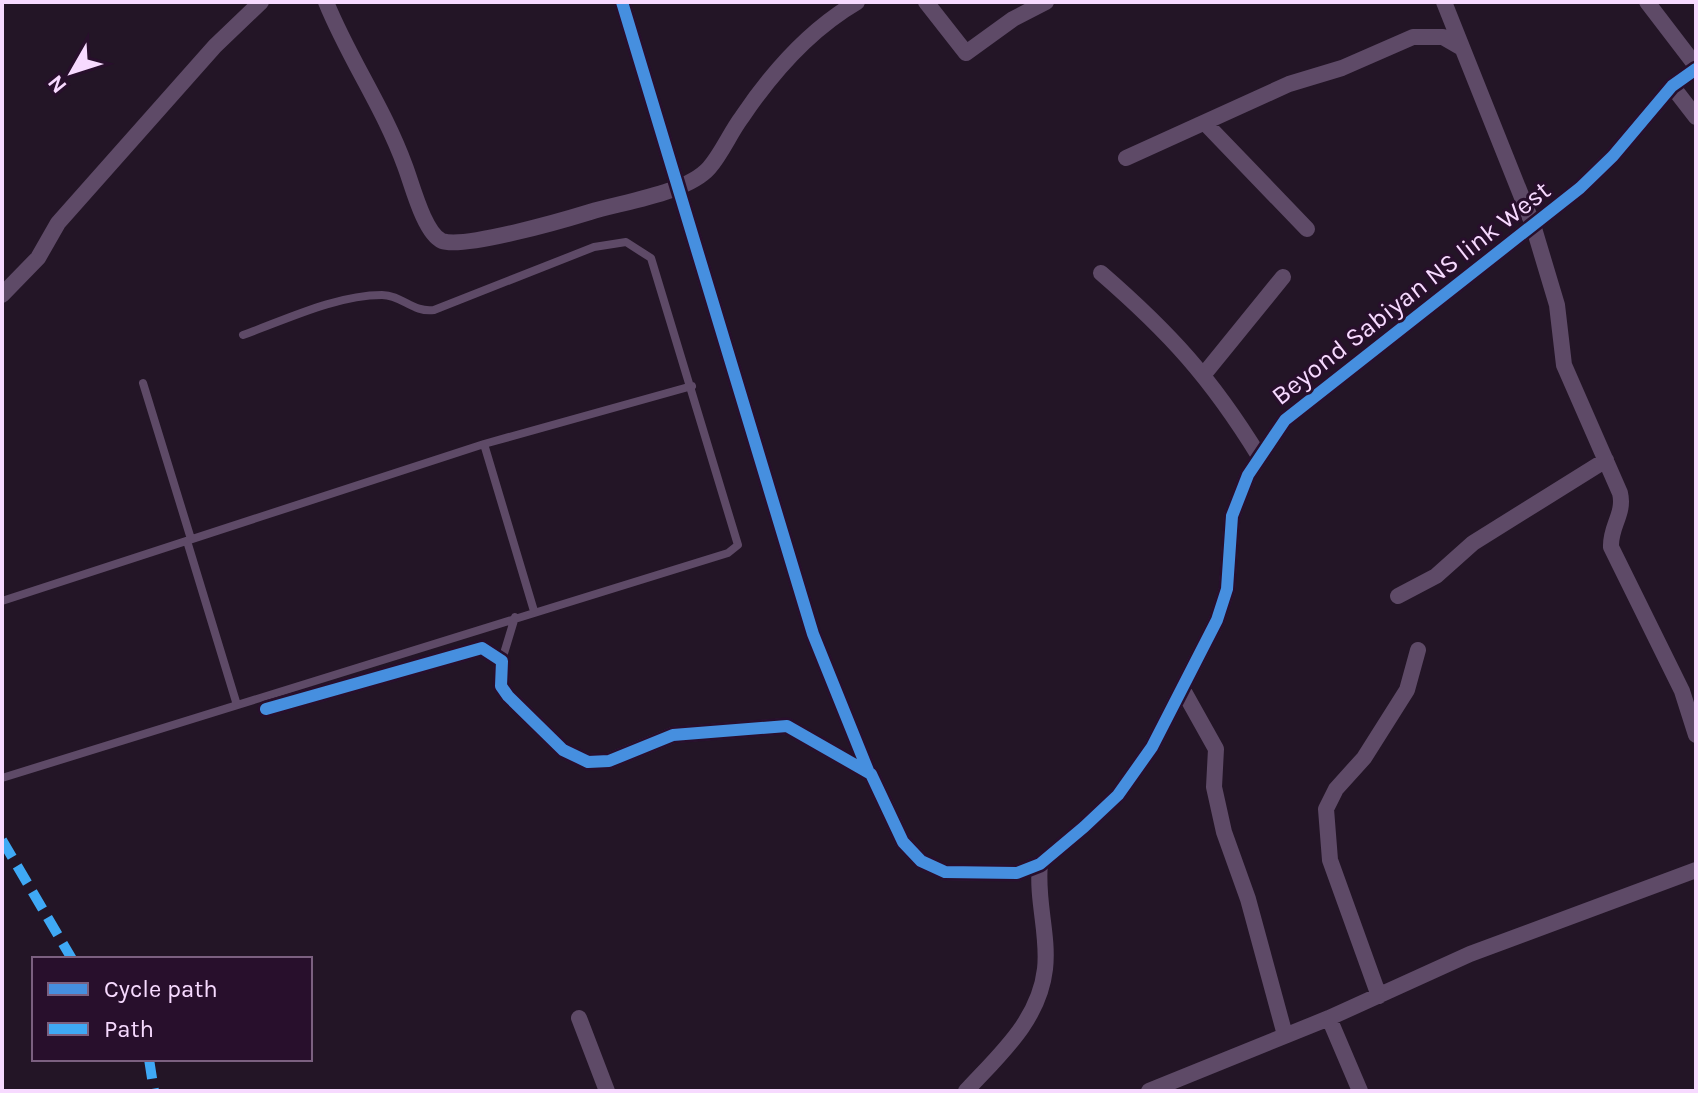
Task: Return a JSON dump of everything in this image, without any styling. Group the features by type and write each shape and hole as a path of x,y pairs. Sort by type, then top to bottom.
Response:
{"street":[{"path":"2,295 38,258 58,223 215,46 261,2"},
{"path":"326,2 388,120 422,213 438,239 446,242 483,239 678,187 708,169 756,95 792,52 857,2"},
{"path":"622,2 813,634 869,773 903,842 921,861 945,872 976,875 1017,873 1040,864 1039,900 1046,968 1035,1009 1021,1031 966,1091"},
{"path":"926,2 966,53 1013,19 1046,2"},
{"path":"1444,2 1533,225 1557,305 1564,365 1623,505 1611,537 1611,547 1682,691 1696,735"},
{"path":"1647,2 1696,68"},
{"path":"1126,158 1289,84 1342,68 1413,37 1443,37 1462,48"},
{"name":"Beyond Sabiyan NS link West","path":"1040,864 1118,795 1152,747 1217,620 1227,589 1232,516 1259,456 1285,420 1533,225 1613,156 1672,86 1696,68"},
{"path":"1672,86 1696,117"},
{"path":"1205,123 1307,229"},
{"path":"1101,273 1141,307 1205,373 1259,456"},
{"path":"1205,373 1283,277"},
{"path":"1398,596 1436,576 1473,543 1606,460"},
{"path":"266,709 482,648 502,661 501,686 508,696 563,750 578,760 609,761 673,735 716,735 777,725 797,732 819,748 869,773"},
{"path":"1379,996 1330,860 1326,809 1336,789 1364,758 1407,690 1418,650"},
{"path":"1183,690 1216,749 1214,787 1217,802 1285,1035"},
{"path":"1149,1091 1329,1018 1470,954 1696,870"},
{"path":"579,1018 607,1091"},
{"path":"1329,1018 1360,1091"}],"lane":[{"path":"2,778 737,547 738,541 692,386 651,258 626,242 594,247 434,310 415,309 383,295 359,298 243,335"},
{"path":"143,383 237,705"},
{"path":"2,601 484,444 692,386"},
{"path":"484,444 534,611"},
{"path":"502,661 515,617"}],"marked path":[{"path":"2,840 71,957"},
{"path":"149,1061 154,1091"}],"cycle path":[{"path":"622,2 813,634 869,773"},
{"path":"266,709 482,648 502,661 501,686 508,696 563,750 588,762 609,761 673,735 787,726 871,774 903,842 921,861 945,872 1017,873 1040,864 1118,795 1152,747 1217,620 1227,589 1232,516 1248,475 1285,420 1580,188 1613,156 1672,86 1696,69"}]}
